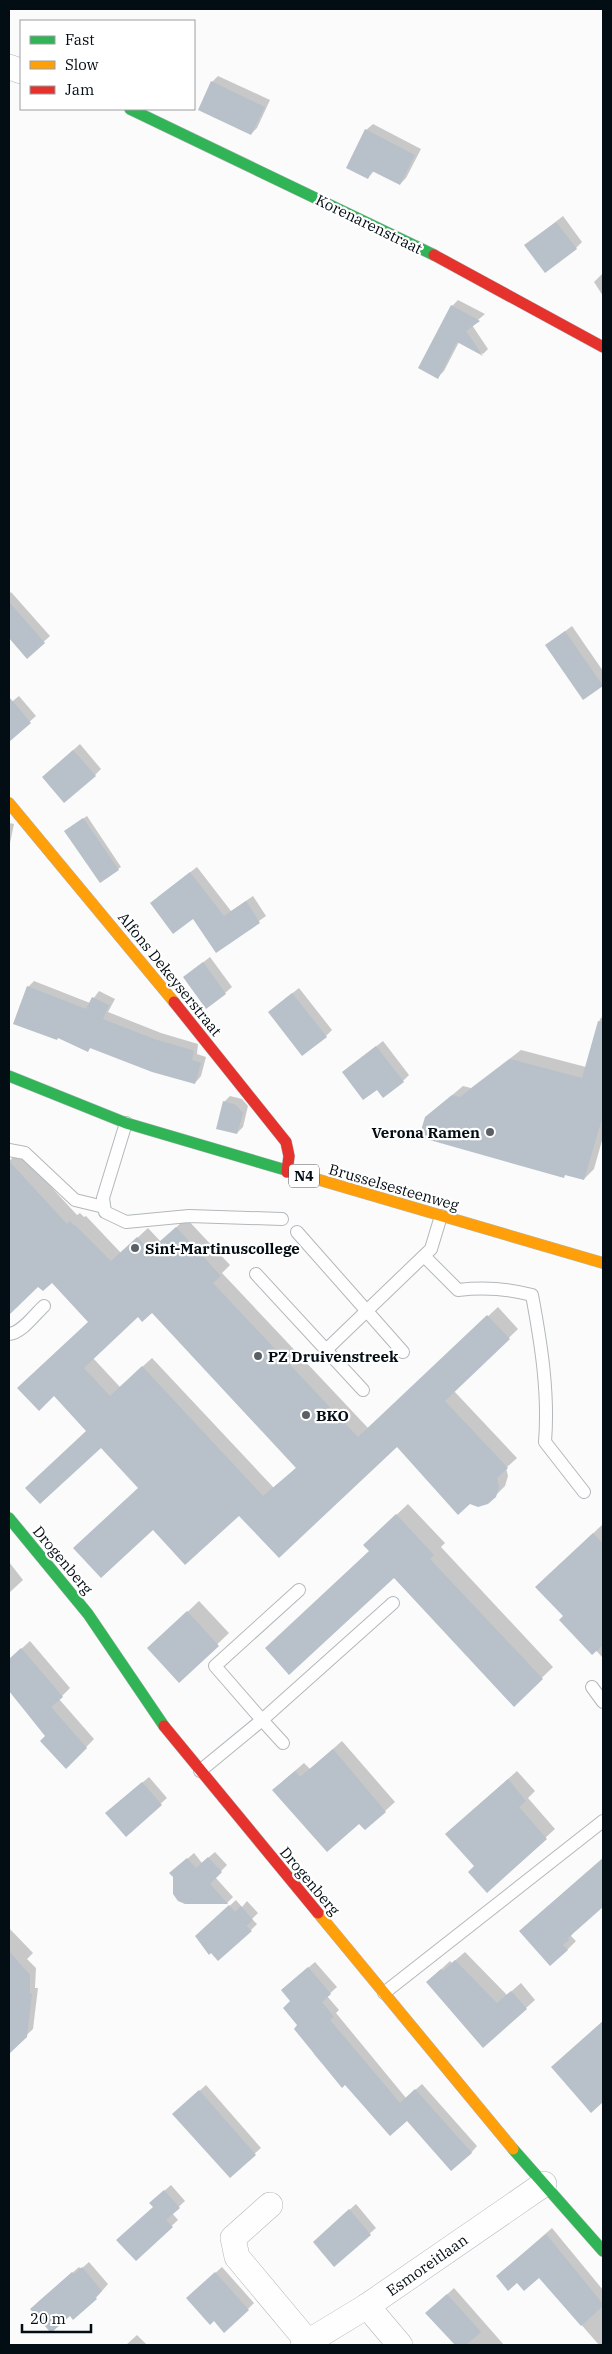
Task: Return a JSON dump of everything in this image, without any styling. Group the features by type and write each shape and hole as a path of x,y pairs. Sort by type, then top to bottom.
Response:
{"street":[{"name":"Korenarenstraat","path":"132,110 426,251 603,347"},
{"name":"Alfons Dekeyserstraat","path":"9,803 119,934 286,1142 289,1156 287,1172"},
{"name":"Brusselsesteenweg","path":"9,1076 37,1089 126,1123 287,1172 603,1263"},
{"name":"Drogenberg","path":"9,1518 88,1614 172,1738 384,1994 603,2251"},
{"name":"Esmoreitlaan","path":"270,2205 233,2238 237,2257 306,2344 367,2306 544,2184"},
{"path":"367,2306 400,2345"}],"lane":[{"path":"126,1123 103,1198 105,1212 126,1222 189,1216 282,1219"},
{"path":"9,1150 25,1153 75,1200 104,1207"},
{"path":"326,1350 431,1249 440,1216"},
{"path":"297,1232 403,1352"},
{"path":"424,1256 458,1290 480,1287 508,1289 532,1295 540,1343 547,1419 545,1442 584,1492"},
{"path":"256,1274 363,1390"},
{"path":"9,1334 13,1334 44,1306"},
{"path":"283,1743 215,1666 298,1590"},
{"path":"200,1771 262,1720 393,1603"},
{"path":"592,1687 603,1702"},
{"path":"384,1994 603,1821"}],"building":[{"path":"211,81 265,107 251,135 198,110"},
{"path":"365,129 415,155 400,185 372,171 368,179 346,168"},
{"path":"556,222 577,249 545,273 524,245"},
{"path":"451,305 480,321 466,331 483,356 457,342 438,379 418,368"},
{"path":"9,602 45,643 27,659 9,638"},
{"path":"565,631 603,686 583,700 545,645"},
{"path":"9,697 31,723 9,742"},
{"path":"73,750 96,776 64,803 42,777"},
{"path":"83,818 119,870 100,883 64,831"},
{"path":"190,872 224,916 246,901 260,923 216,953 193,919 173,934 150,903"},
{"path":"203,962 226,994 206,1009 183,977"},
{"path":"27,986 86,1009 92,997 109,1005 103,1019 154,1039 192,1050 194,1052 192,1060 201,1063 195,1084 152,1072 90,1048 88,1052 58,1038 57,1040 13,1024"},
{"path":"292,993 327,1037 302,1056 268,1012"},
{"path":"598,1021 603,1022 603,1115 584,1180 565,1175 564,1178 419,1137 425,1117 452,1095 460,1097 510,1059 582,1078"},
{"path":"376,1046 404,1082 383,1098 377,1090 363,1100 342,1072"},
{"path":"223,1101 236,1105 243,1113 237,1134 216,1129"},
{"path":"9,1161 67,1224 70,1221 75,1225 111,1261 137,1237 150,1250 176,1227 221,1276 213,1283 358,1437 487,1315 510,1339 445,1401 508,1468 497,1478 499,1487 496,1497 488,1504 478,1507 470,1504 458,1515 397,1447 279,1558 239,1516 185,1565 153,1530 101,1578 73,1548 138,1488 101,1448 40,1504 25,1488 86,1431 54,1396 39,1411 17,1388 88,1322 52,1283 43,1291 38,1287 9,1315","holes":["152,1313 296,1468 263,1496 142,1366 110,1396 84,1368 138,1317 142,1322"]},
{"path":"396,1514 434,1555 430,1559 543,1679 514,1707 394,1578 289,1675 265,1648 369,1551 363,1545"},
{"path":"593,1533 603,1544 603,1645 592,1655 559,1620 563,1616 535,1587"},
{"path":"187,1611 219,1646 179,1683 147,1648"},
{"path":"21,1648 63,1697 51,1707 87,1748 66,1769 40,1741 45,1736 9,1691 9,1659"},
{"path":"333,1749 386,1812 365,1830 359,1824 327,1852 272,1790 295,1771 300,1777"},
{"path":"508,1779 526,1801 519,1807 547,1839 487,1893 468,1872 474,1866 445,1834"},
{"path":"142,1782 162,1805 126,1837 105,1813"},
{"path":"208,1857 222,1872 210,1884 228,1904 185,1904 178,1901 173,1894 173,1877 169,1873 187,1858 196,1868"},
{"path":"603,1858 603,1907 568,1938 569,1940 563,1945 568,1950 550,1966 519,1931"},
{"path":"229,1905 235,1912 241,1906 253,1920 246,1926 252,1931 218,1961 211,1953 209,1955 195,1936"},
{"path":"9,1951 30,1975 30,1994 32,1993 27,2037 9,2054"},
{"path":"455,1960 497,2003 511,1991 527,2009 483,2048 426,1982 441,1969 443,1971"},
{"path":"308,1967 331,1994 322,2002 334,2017 330,2020 400,2103 415,2089 472,2153 451,2171 407,2121 390,2136 345,2085 342,2088 294,2029 297,2025 283,2008 290,2001 281,1990"},
{"path":"603,2021 603,2102 591,2113 551,2067"},
{"path":"199,2090 256,2155 230,2178 172,2114"},
{"path":"164,2190 180,2208 166,2220 173,2227 136,2261 116,2240 153,2207 149,2203"},
{"path":"349,2209 371,2235 334,2267 313,2242"},
{"path":"546,2234 603,2304 581,2326 539,2278 524,2291 517,2283 508,2291 496,2276"},
{"path":"82,2267 102,2291 95,2297 97,2299 73,2320 70,2316 51,2333 30,2309 72,2272 74,2274"},
{"path":"215,2272 249,2310 224,2333 214,2321 210,2325 186,2298"},
{"path":"447,2294 481,2332 466,2345 455,2345 425,2313"}],"traffic: fast":[{"path":"132,110 434,255"},
{"path":"9,1076 126,1123 289,1171"},
{"path":"9,1518 88,1614 164,1726"},
{"path":"513,2149 603,2251"}],"traffic: slow":[{"path":"9,803 174,1002"},
{"path":"289,1171 603,1263"},
{"path":"318,1913 513,2149"}],"traffic: jam":[{"path":"434,255 603,347"},
{"path":"174,1002 286,1142 289,1156 287,1172"},
{"path":"164,1726 318,1913"}],"place":[{"name":"Verona Ramen","path":"490,1132"},
{"name":"Sint-Martinuscollege","path":"135,1248"},
{"name":"PZ Druivenstreek","path":"258,1356"},
{"name":"BKO","path":"306,1415"}]}
